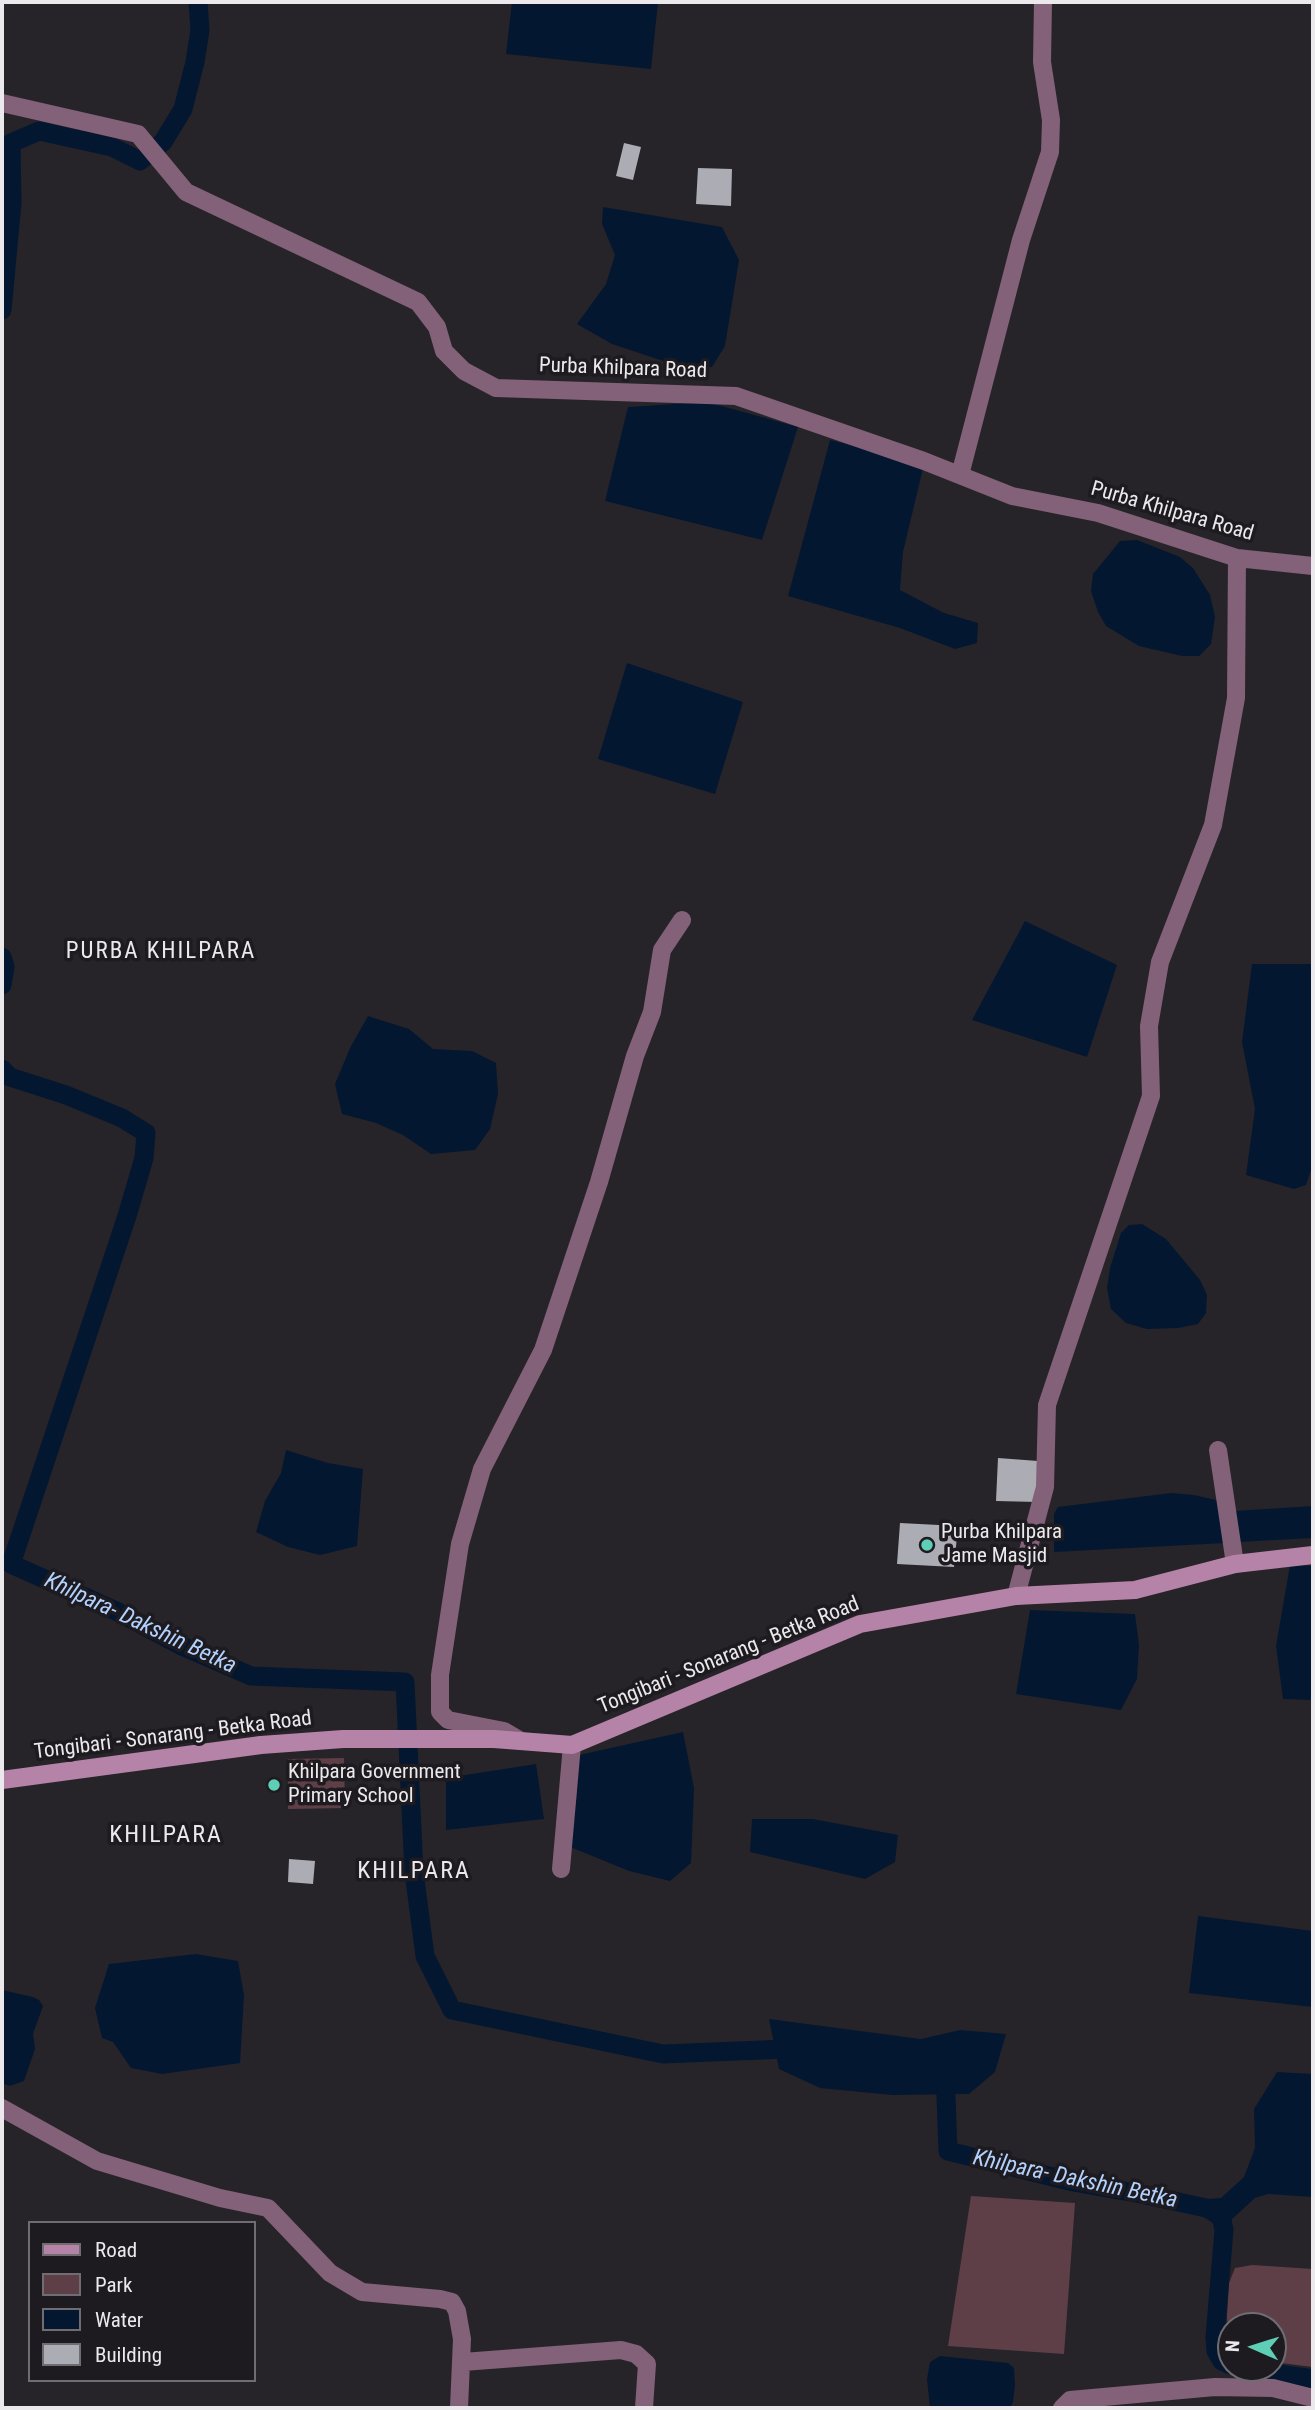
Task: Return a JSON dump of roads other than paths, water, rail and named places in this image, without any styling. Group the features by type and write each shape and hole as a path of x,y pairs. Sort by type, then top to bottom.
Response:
{"street":[{"path":"960,475 1021,240 1050,152 1051,120 1042,62 1043,2"},
{"name":"Purba Khilpara Road","path":"2,103 138,134 186,192 418,302 437,327 444,351 464,371 496,388 736,396 1012,496 1098,513 1237,558 1313,566"},
{"path":"1016,1596 1045,1487 1046,1405 1151,1096 1149,1026 1160,962 1213,825 1236,698 1237,558"},
{"path":"521,1741 504,1731 448,1720 440,1712 440,1675 460,1544 482,1469 543,1350 599,1182 635,1056 652,1012 662,950 682,920"},
{"path":"1218,1450 1235,1564"},
{"name":"Tongibari - Sonarang - Betka Road","path":"2,1780 261,1745 343,1739 494,1739 572,1745 860,1623 1016,1596 1135,1590 1235,1564 1313,1555"},
{"path":"561,1869 572,1745"},
{"path":"2,2108 97,2161 220,2198 268,2208 330,2273 362,2292 452,2302 457,2311 462,2339 459,2408"},
{"path":"463,2362 621,2350 636,2354 647,2364 645,2408"},
{"path":"1062,2408 1070,2400 1215,2387 1273,2388 1313,2398"}],"water":[{"path":"512,2 658,2 651,69 506,54"},
{"path":"603,207 722,227 739,260 725,346 712,367 675,365 612,344 577,324 606,284 615,255 602,224"},
{"path":"707,402 798,427 762,540 605,501 628,407"},
{"path":"830,440 924,464 903,552 900,590 944,613 978,623 977,643 955,649 900,628 788,596"},
{"path":"1137,540 1180,557 1193,568 1210,595 1215,617 1211,644 1199,656 1182,656 1139,646 1106,626 1098,612 1091,591 1093,574 1120,541"},
{"path":"627,663 743,702 715,794 598,759"},
{"path":"1025,921 1117,965 1087,1057 972,1020"},
{"path":"1252,964 1313,964 1313,1164 1306,1185 1294,1189 1246,1175 1255,1109 1242,1042"},
{"path":"368,1016 409,1029 433,1049 472,1051 496,1063 498,1094 490,1129 475,1150 431,1154 403,1135 376,1123 342,1114 335,1084 350,1048"},
{"path":"1142,1224 1166,1239 1200,1280 1207,1295 1206,1313 1198,1324 1147,1329 1126,1323 1111,1309 1107,1288 1121,1233 1129,1225"},
{"path":"286,1450 328,1463 363,1469 357,1546 320,1555 288,1547 256,1532 265,1501 281,1473"},
{"path":"1171,1493 1216,1500 1224,1509 1225,1543 1054,1552 1054,1514 1058,1507"},
{"path":"1313,1506 1313,1538 1238,1542 1234,1511"},
{"path":"1290,1565 1313,1566 1313,1700 1283,1699 1276,1646"},
{"path":"1030,1610 1135,1614 1139,1645 1137,1679 1121,1710 1016,1694"},
{"path":"683,1732 694,1788 691,1863 670,1881 629,1871 568,1846 576,1802 579,1755"},
{"path":"536,1764 544,1819 446,1830 446,1778"},
{"path":"752,1819 813,1819 898,1835 895,1862 865,1879 750,1852"},
{"path":"1198,1916 1313,1931 1313,2007 1189,1993"},
{"path":"196,1954 238,1961 244,1995 240,2063 162,2074 131,2068 113,2042 102,2038 95,2008 109,1964"},
{"path":"2,1990 33,1997 43,2006 33,2034 35,2049 24,2081 10,2086 2,2083"},
{"path":"769,2019 921,2039 960,2030 1006,2034 995,2072 969,2094 892,2095 820,2088 779,2069"},
{"path":"1277,2072 1313,2074 1313,2197 1268,2194 1255,2198 1231,2220 1229,2231 1221,2233 1214,2224 1191,2208 1195,2200 1221,2198 1244,2177 1255,2148 1254,2109"},
{"path":"940,2356 1008,2363 1014,2368 1015,2385 1010,2408 930,2408 927,2379 930,2362"}],"waterway":[{"name":"Khilpara- Dakshin Betka","path":"2,310 12,203 11,143 39,131 112,147 140,161 163,142 183,109 200,30 198,2"},
{"name":"Khilpara- Dakshin Betka","path":"2,957 5,967 2,985"},
{"name":"Khilpara- Dakshin Betka","path":"2,1069 10,1077 66,1095 122,1118 146,1133 144,1158 127,1216 11,1564 251,1676 405,1682 414,1872 425,1956 452,2010 663,2054 787,2049 800,2051"},
{"name":"Khilpara- Dakshin Betka","path":"945,2070 948,2151 1073,2182 1220,2211 1224,2230 1217,2312"},
{"name":"Khilpara- Dakshin Betka","path":"1217,2313 1217,2353"},
{"name":"Khilpara- Dakshin Betka","path":"1287,2375 1313,2379"}],"place":[{"name":"Purba Khilpara Jame Masjid","path":"927,1545"},
{"name":"Khilpara Government Primary School","path":"274,1785"}],"district":[{"name":"PURBA KHILPARA","path":"161,952"},
{"name":"KHILPARA","path":"166,1836"},
{"name":"KHILPARA","path":"414,1872"}]}
